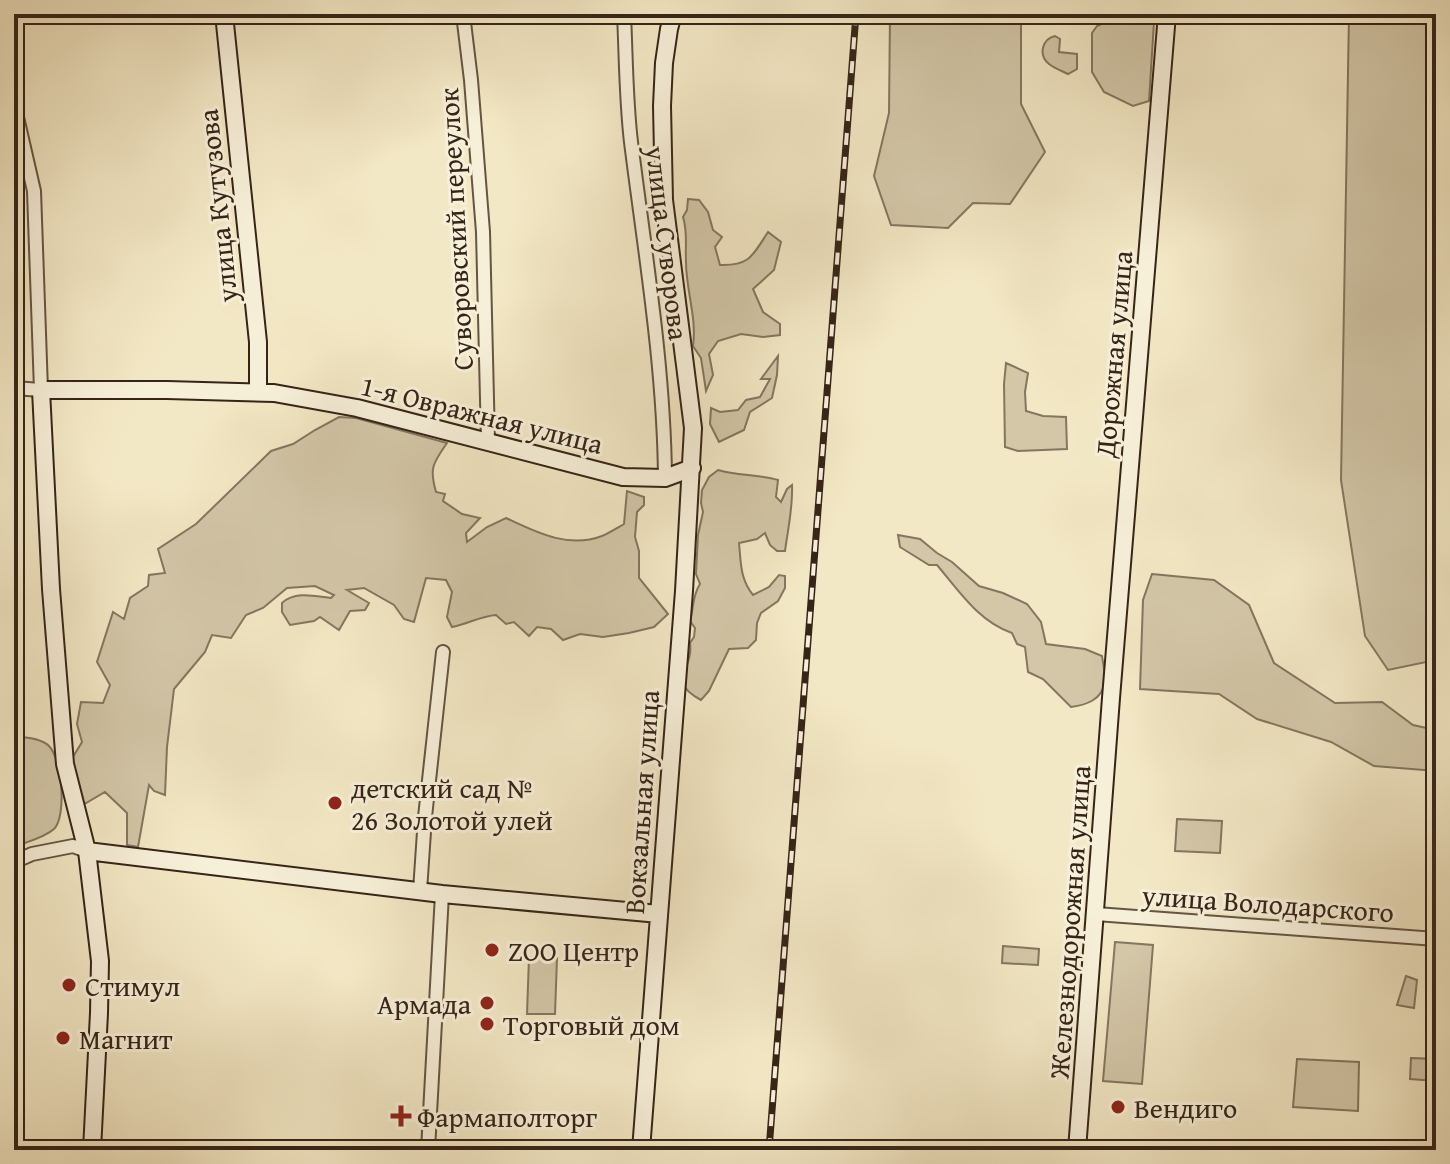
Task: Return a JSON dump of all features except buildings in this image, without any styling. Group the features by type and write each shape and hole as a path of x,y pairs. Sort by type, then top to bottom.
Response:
{"street":[{"name":"улица Кутузова","path":"224,14 258,342 258,392"},
{"name":"Суворовский переулок","path":"463,14 483,232 488,441"},
{"name":"улица Суворова","path":"624,14 631,138 665,425 665,478"},
{"name":"Вокзальная улица","path":"641,1150 684,591 693,428 664,200 664,63 673,14"},
{"name":"Дорожная улица","path":"1111,698 1167,14"},
{"path":"14,104 34,191 51,589 65,764 87,851 100,961 92,1150"},
{"path":"14,388 41,390"},
{"name":"1-я Овражная улица","path":"41,390 151,389 274,393 357,408 623,477 665,478 692,463"},
{"path":"420,891 443,652"},
{"name":"Железнодорожная улица","path":"1077,1150 1111,698"},
{"path":"14,862 32,854 73,846 87,851 442,894 659,914"},
{"path":"428,1150 442,894"},
{"name":"улица Володарского","path":"1096,914 1436,939"}],"shaded area":[{"path":"890,14 1021,14 1021,104 1045,152 1010,204 973,203 948,228 891,225 874,176 889,113"},
{"path":"1125,14 1146,14 1154,22 1149,101 1133,106 1104,92 1092,72 1092,33 1097,26"},
{"path":"1349,14 1436,14 1436,660 1388,670 1365,636 1341,480"},
{"path":"1055,36 1060,39 1059,52 1077,54 1077,69 1068,74 1051,65 1043,56 1044,44"},
{"path":"688,199 699,200 708,212 713,230 722,237 715,247 720,265 738,264 750,258 768,232 781,242 774,270 753,289 763,312 780,324 780,335 763,337 741,334 718,341 709,354 713,375 706,391 701,358 693,346 694,325 686,272 683,217"},
{"path":"778,356 772,398 750,412 744,430 719,442 710,424 711,408 720,412 738,410 746,400 760,397 770,379 761,379"},
{"path":"1006,363 1028,373 1026,411 1043,416 1066,417 1067,449 1018,451 1005,447"},
{"path":"339,417 356,418 447,443 434,466 434,484 436,492 445,494 443,501 462,514 480,518 466,533 467,542 506,518 552,537 589,540 624,524 627,491 644,497 644,505 637,512 635,537 639,551 639,578 668,614 654,627 603,637 580,634 563,640 551,629 537,627 529,636 514,622 506,624 496,615 452,627 447,617 452,592 446,580 426,578 414,622 404,619 394,605 364,588 347,590 369,603 365,610 350,611 339,630 320,617 290,625 282,612 282,603 287,599 305,595 331,598 334,595 315,586 287,588 263,608 246,615 231,638 212,635 205,652 174,689 165,795 154,791 149,785 138,847 127,845 127,813 105,792 81,806 68,765 82,742 77,724 81,702 103,703 110,685 97,662 113,612 124,619 130,598 148,586 149,575 165,573 158,549 196,524 271,451 293,444"},
{"path":"718,470 778,480 776,497 781,502 792,485 792,502 785,551 777,551 770,545 765,533 757,539 739,543 743,577 753,595 769,587 779,575 785,576 785,588 778,601 761,613 756,640 748,648 729,649 709,691 701,700 690,693 683,681 690,643 694,637 695,628 690,621 694,598 700,584 696,574 703,512 702,490 709,477"},
{"path":"898,535 920,539 979,586 1027,604 1041,622 1046,644 1085,649 1102,656 1105,679 1101,693 1088,703 1071,707 1043,679 1028,672 1025,647 1017,644 1012,633 980,614 937,565 929,565 900,547"},
{"path":"1152,574 1214,580 1249,605 1274,663 1335,703 1382,702 1413,725 1436,730 1436,771 1374,766 1331,742 1257,719 1219,694 1140,689 1143,600"},
{"path":"14,737 38,740 49,746 60,775 62,800 54,829 14,847"},
{"path":"1177,819 1222,821 1220,853 1175,851"},
{"path":"1115,942 1153,945 1142,1084 1103,1081"},
{"path":"1003,946 1039,949 1038,965 1002,963"},
{"path":"529,957 557,958 555,1014 527,1014"},
{"path":"1406,976 1417,980 1414,1008 1397,1005"},
{"path":"1411,1058 1436,1059 1436,1081 1410,1079"},
{"path":"1297,1059 1359,1062 1358,1111 1293,1107"}],"railway":[{"path":"769,1150 856,14"}],"place":[{"name":"детский сад № 26 Золотой улей","path":"335,803"},
{"name":"ZOO Центр","path":"492,950"},
{"name":"Стимул","path":"69,985"},
{"name":"Армада","path":"487,1003"},
{"name":"Торговый дом","path":"487,1024"},
{"name":"Магнит","path":"63,1038"},
{"name":"Вендиго","path":"1118,1107"},
{"name":"Фармаполторг","path":"401,1116"}]}
